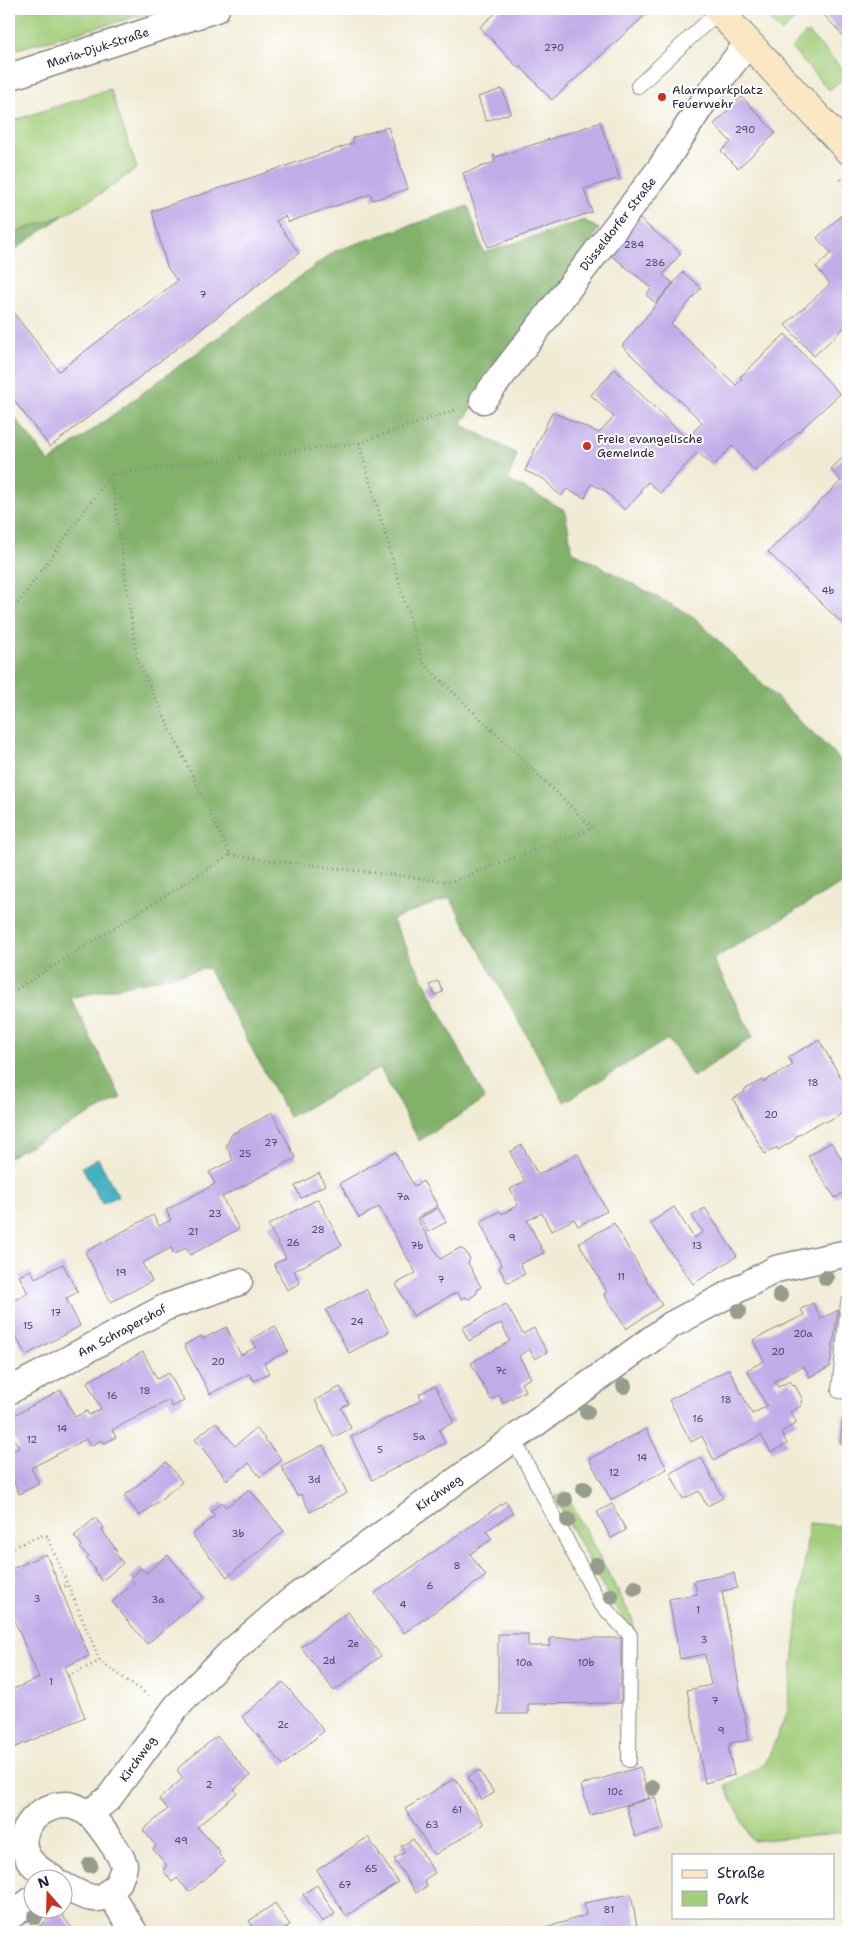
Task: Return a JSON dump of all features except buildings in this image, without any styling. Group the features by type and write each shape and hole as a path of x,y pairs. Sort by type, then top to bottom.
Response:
{"main road":[{"path":"718,10 848,150"}],"street":[{"name":"Maria-Djuk-Straße","path":"9,78 216,9"},
{"name":"Düsseldorfer Straße","path":"482,400 660,169 706,98 748,42"},
{"name":"Kirchweg","path":"89,1814 109,1798 172,1712 231,1652 293,1599 671,1326 776,1269 848,1253"},
{"name":"Am Schrapershof","path":"9,1391 166,1307 239,1282"},
{"path":"38,1868 27,1856 24,1839 17,1827 55,1806 67,1805 78,1807 89,1814 122,1858 124,1864 120,1877 110,1892 99,1898 91,1899 72,1890"},
{"path":"110,1892 134,1932"},
{"path":"9,1917 22,1907"}],"lane":[{"path":"638,86 718,10"},
{"path":"848,1303 839,1391 848,1392"},
{"path":"514,1440 599,1602 630,1636 629,1760"}],"path":[{"path":"9,616 111,474 358,443 482,400"},
{"path":"9,994 230,855 450,882 593,828 422,662 358,443"},
{"path":"111,474 137,659 230,855"},
{"path":"9,1550 43,1535 47,1536 100,1661 172,1712"},
{"path":"60,1588 68,1585"},
{"path":"68,1676 100,1661"}],"green space":[{"path":"9,9 165,9 9,51"},
{"path":"759,9 786,9 796,19 781,32"},
{"path":"805,34 810,34 848,75 829,90 791,48"},
{"path":"110,89 137,168 103,192 64,215 14,233 9,233 9,122"},
{"path":"468,206 484,253 584,220 599,229 461,424 517,454 508,480 565,510 572,551 694,617 848,767 848,880 713,959 753,1037 693,1077 668,1039 564,1102 450,898 392,919 485,1099 419,1141 380,1068 289,1117 208,968 71,998 121,1098 9,1157 9,410 49,462 335,251"},
{"path":"64,215 9,254 9,233 14,233"},
{"path":"565,1492 632,1618 636,1635 611,1602 555,1497"},
{"path":"809,1523 848,1527 848,1832 752,1841 725,1786 765,1764 787,1714"}],"water":[{"path":"98,1158 118,1196 102,1204 82,1167"}],"place":[{"name":"Alarmparkplatz Feuerwehr","path":"662,97"},
{"name":"Freie evangelische Gemeinde","path":"587,446"}]}
